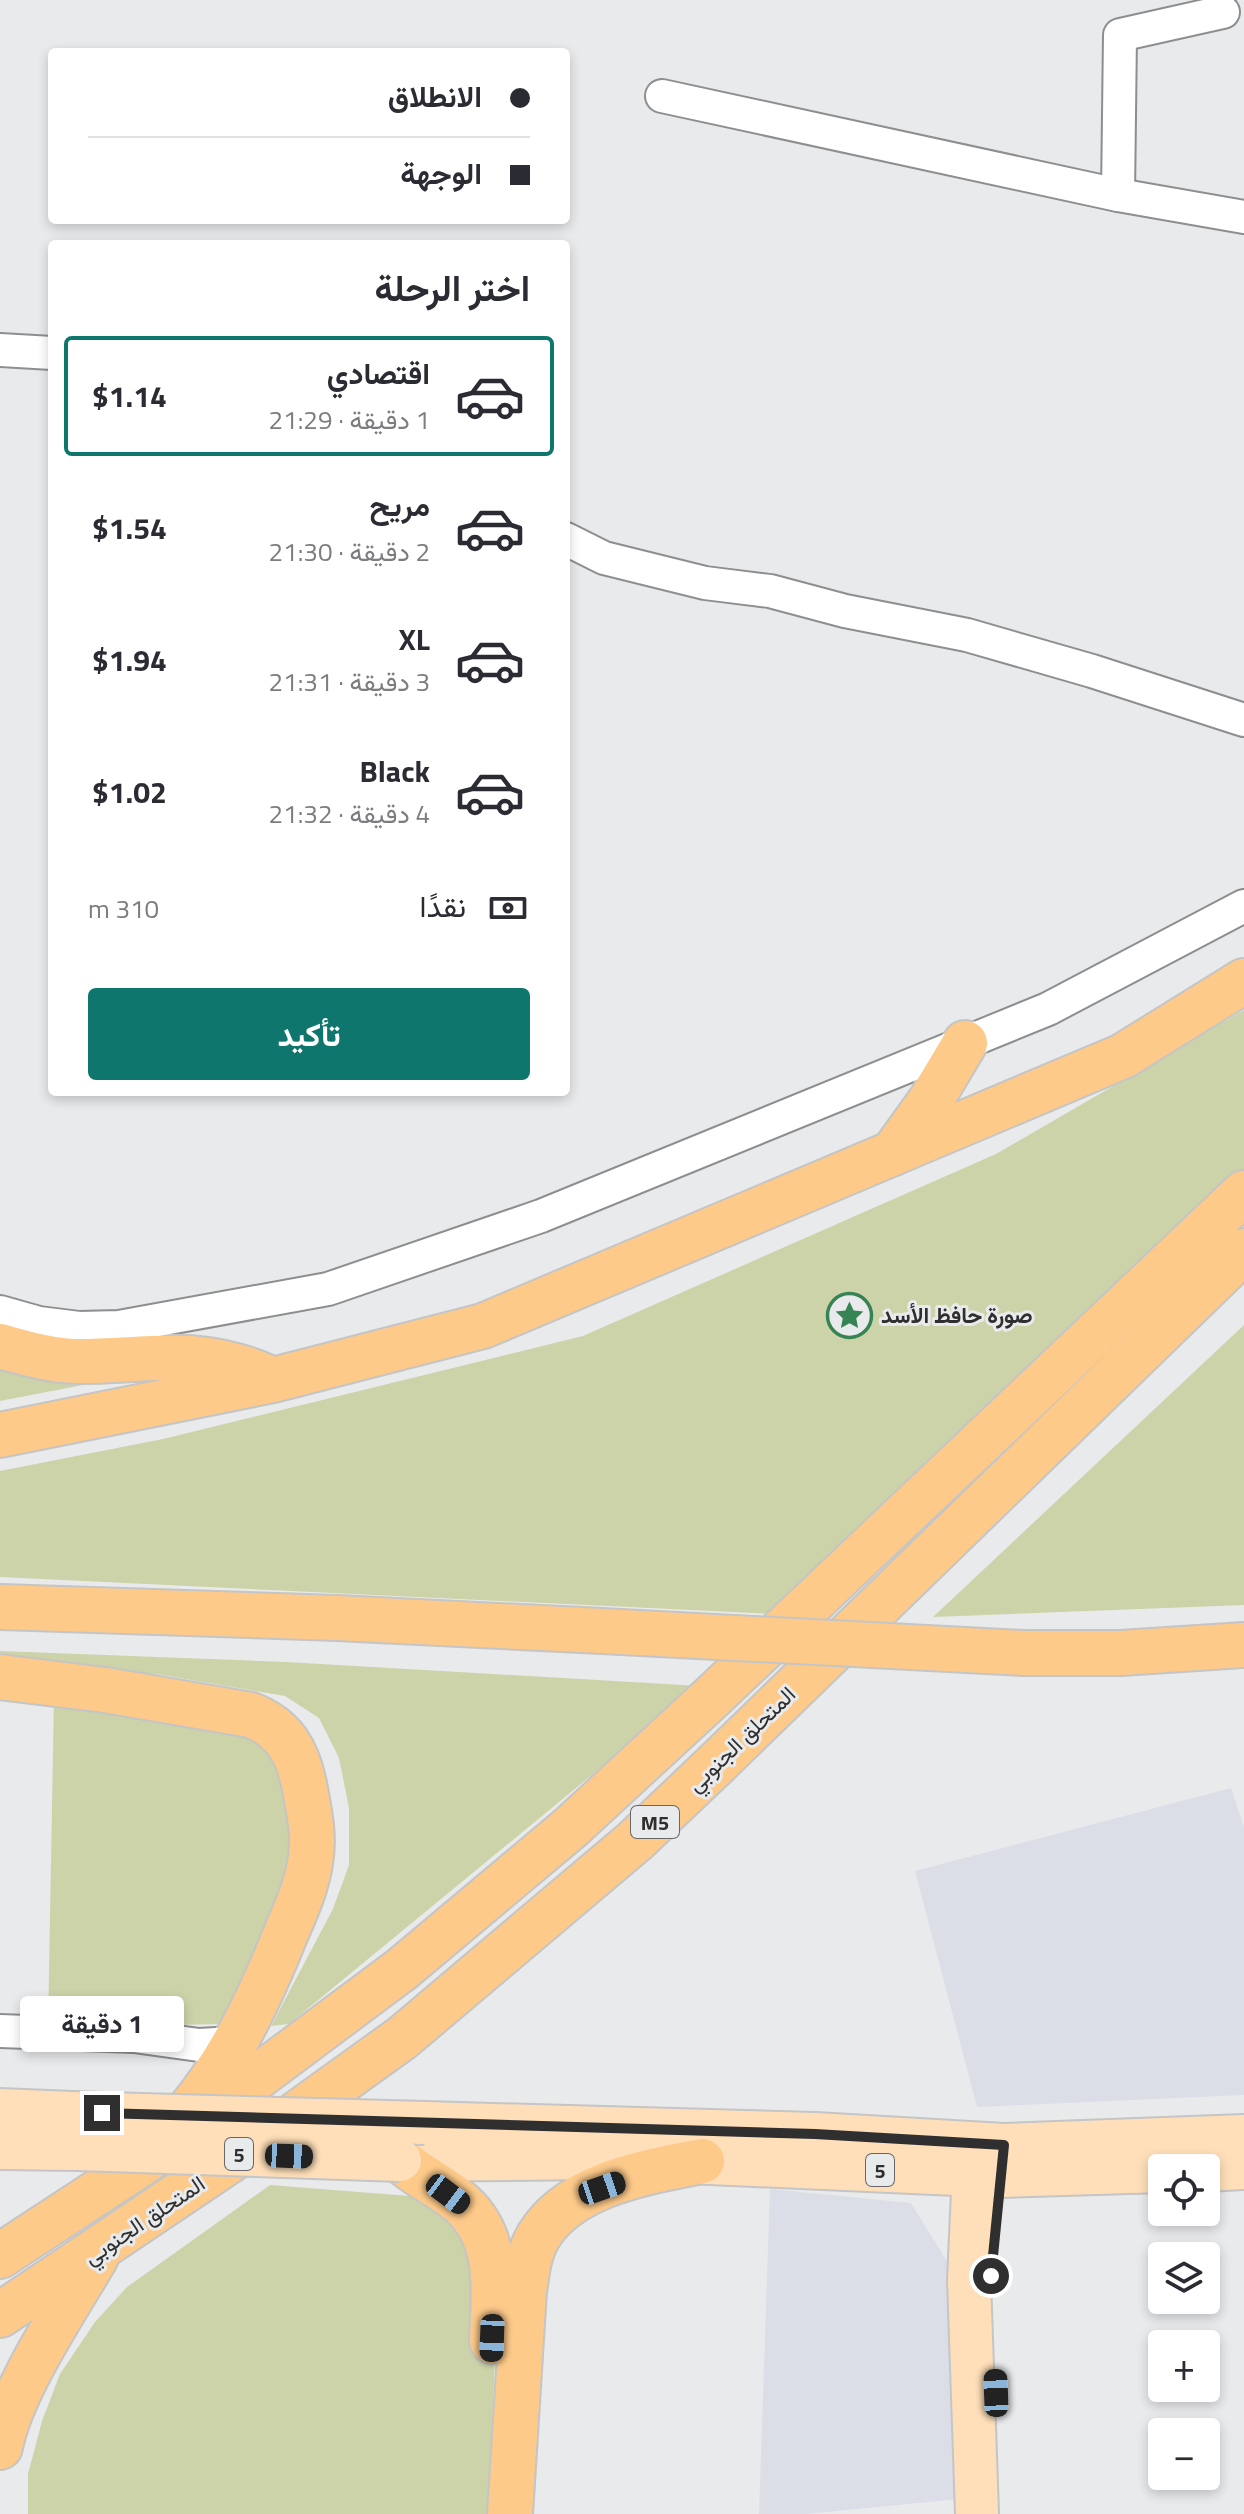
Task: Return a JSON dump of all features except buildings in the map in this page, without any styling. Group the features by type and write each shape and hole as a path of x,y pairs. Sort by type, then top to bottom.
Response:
{"highway":[{"path":"0,1435 273,1380 483,1326 1123,1056 1244,981"},
{"path":"893,1153 931,1100 965,1043"},
{"name":"M5","path":"0,2256 145,2161 402,1969 570,1828 1244,1193"},
{"name":"المتحلق الجنوبي","path":"0,2315 263,2138 402,2038 635,1841 1244,1251"},
{"path":"0,1346 75,1361 186,1356 208,1358 231,1363 273,1380"},
{"path":"0,1607 353,1619 1024,1653 1121,1653 1244,1645"},
{"path":"0,1677 145,1696 251,1715 274,1727 291,1746 301,1770 311,1820 311,1863 306,1883 273,1965 234,2043 207,2089 145,2161"},
{"path":"400,2160 464,2206 477,2222 492,2260 494,2281 484,2514"},
{"path":"510,2514 524,2291 536,2239 551,2219 570,2202 634,2177 702,2161"},
{"path":"0,2447 20,2391 100,2250"}],"main road":[{"name":"5","path":"0,2110 75,2131 400,2160 599,2143 815,2134 988,2160 1148,2170"},
{"name":"5","path":"0,2148 75,2131 425,2123 599,2143 702,2161 1148,2159"},
{"name":"5","path":"1210,2154 1244,2136"},
{"path":"977,2514 969,2280 988,2160"},
{"path":"988,2160 1001,2514"},
{"name":"5","path":"1220,2163 1244,2168"}],"street":[{"path":"1118,195 1120,35 1223,12"},
{"path":"662,96 1118,195 1244,217"},
{"path":"0,350 48,353"},
{"path":"570,541 604,558 705,583 770,591 845,611 967,635 1244,720"},
{"path":"0,1312 39,1323 79,1328 119,1327 328,1289 541,1216 1048,1009 1244,906"},
{"path":"0,2031 134,2036 199,2045 234,2043"}],"shaded area":[{"path":"1231,1788 1244,1827 1244,2095 977,2107 915,1871"},
{"path":"770,2189 911,2203 948,2263 959,2499 806,2514 759,2514"}],"green space":[{"path":"1244,1010 1244,1169 774,1614 0,1577 0,1471 163,1439 583,1336 996,1154"},
{"path":"1244,1325 1244,1605 933,1617"},
{"path":"0,1356 119,1378 0,1401"},
{"path":"0,1651 286,1662 700,1686 289,2024 271,2026 333,1909 349,1865 349,1808 339,1758 319,1718 285,1696 156,1674 0,1662"},
{"path":"54,1698 262,1729 311,1822 227,2024 48,2027"},
{"path":"270,2185 447,2199 498,2293 488,2514 28,2514 28,2474 42,2421 60,2374 95,2322 127,2287"}],"place":[{"name":"صورة حافظ الأسد","path":"850,1315"}],"route":[{"path":"102,2113 815,2134 1004,2145 991,2276"}]}
